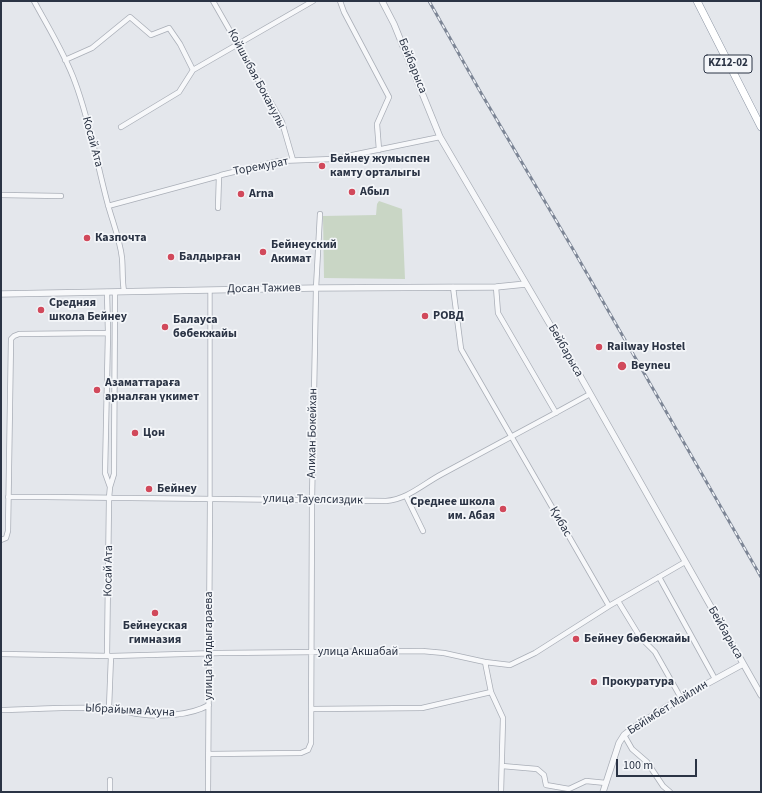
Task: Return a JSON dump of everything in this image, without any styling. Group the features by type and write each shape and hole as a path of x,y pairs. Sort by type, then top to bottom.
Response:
{"highway":[{"name":"KZ12-02","path":"697,1 761,127"}],"street":[{"name":"Косай Ата","path":"34,1 75,81 96,151 108,206 119,239 124,291"},
{"name":"Койшыбая Боканулы","path":"213,1 282,122 293,160"},
{"path":"121,127 179,92 192,70 313,1"},
{"path":"340,1 344,12 389,97 377,124 379,150"},
{"name":"Бейбарыса","path":"382,1 394,24 440,138 590,394 761,695"},
{"path":"65,60 92,48 130,17 151,35 169,28 180,44 192,70"},
{"name":"Торемурат","path":"108,206 221,175 279,161 333,159 440,138"},
{"path":"218,208 219,176"},
{"path":"1,195 61,196"},
{"name":"Алихан Бокейхан","path":"208,754 301,753 308,750 311,743 312,500 316,288 320,214"},
{"name":"Досан Тажиев","path":"1,294 316,288 496,287 526,284"},
{"name":"Қибас","path":"453,287 461,349 609,606"},
{"path":"496,287 498,314 556,413"},
{"path":"210,290 210,500"},
{"name":"Косай Ата","path":"107,292 108,333 104,473 110,487"},
{"name":"Косай Ата","path":"110,708 109,498 110,487 114,474 115,292"},
{"path":"1,540 6,538 8,531 11,339 19,334 108,333"},
{"name":"улица Тауелсиздик","path":"8,497 210,500 396,500 406,496 440,475 512,438 590,394"},
{"path":"106,410 114,410"},
{"path":"406,496 423,532"},
{"name":"улица Калдыгараева","path":"208,792 210,500"},
{"name":"улица Акшабай","path":"1,654 109,656 209,653 422,651 444,653 510,666 535,653 609,606 685,562"},
{"path":"659,577 715,679"},
{"path":"618,601 640,637 654,652 681,698"},
{"path":"485,662 491,692 503,718 501,792"},
{"name":"Бейімбет Майлин","path":"603,792 619,743 624,735 681,698 743,664"},
{"path":"312,709 422,708 491,692"},
{"name":"Ыбрайыма Ахуна","path":"1,710 110,708 138,714 168,715 190,713 209,704"},
{"path":"624,735 632,749 647,762 670,792"},
{"path":"502,766 537,769 544,775 546,785 569,789 586,781 606,783"},
{"path":"110,780 110,792"}],"green space":[{"path":"379,201 402,209 405,279 324,278 323,216 376,215 377,204"}],"railway":[{"path":"429,1 761,577"}],"place":[{"name":"Бейнеу жумыспен камту орталыгы","path":"322,166"},
{"name":"Абыл","path":"352,192"},
{"name":"Arna","path":"241,194"},
{"name":"Казпочта","path":"87,238"},
{"name":"Бейнеуский Акимат","path":"263,252"},
{"name":"Балдырған","path":"171,257"},
{"name":"Средняя школа Бейнеу","path":"41,310"},
{"name":"РОВД","path":"425,316"},
{"name":"Балауса бөбекжайы","path":"165,327"},
{"name":"Railway Hostel","path":"599,347"},
{"name":"Beyneu","path":"622,366"},
{"name":"Азаматтараға арналған үкимет","path":"97,390"},
{"name":"Цон","path":"135,433"},
{"name":"Бейнеу","path":"149,489"},
{"name":"Среднее школа им. Абая","path":"503,509"},
{"name":"Бейнеуская гимназия","path":"155,613"},
{"name":"Бейнеу бөбекжайы","path":"576,639"},
{"name":"Прокуратура","path":"594,682"}]}
